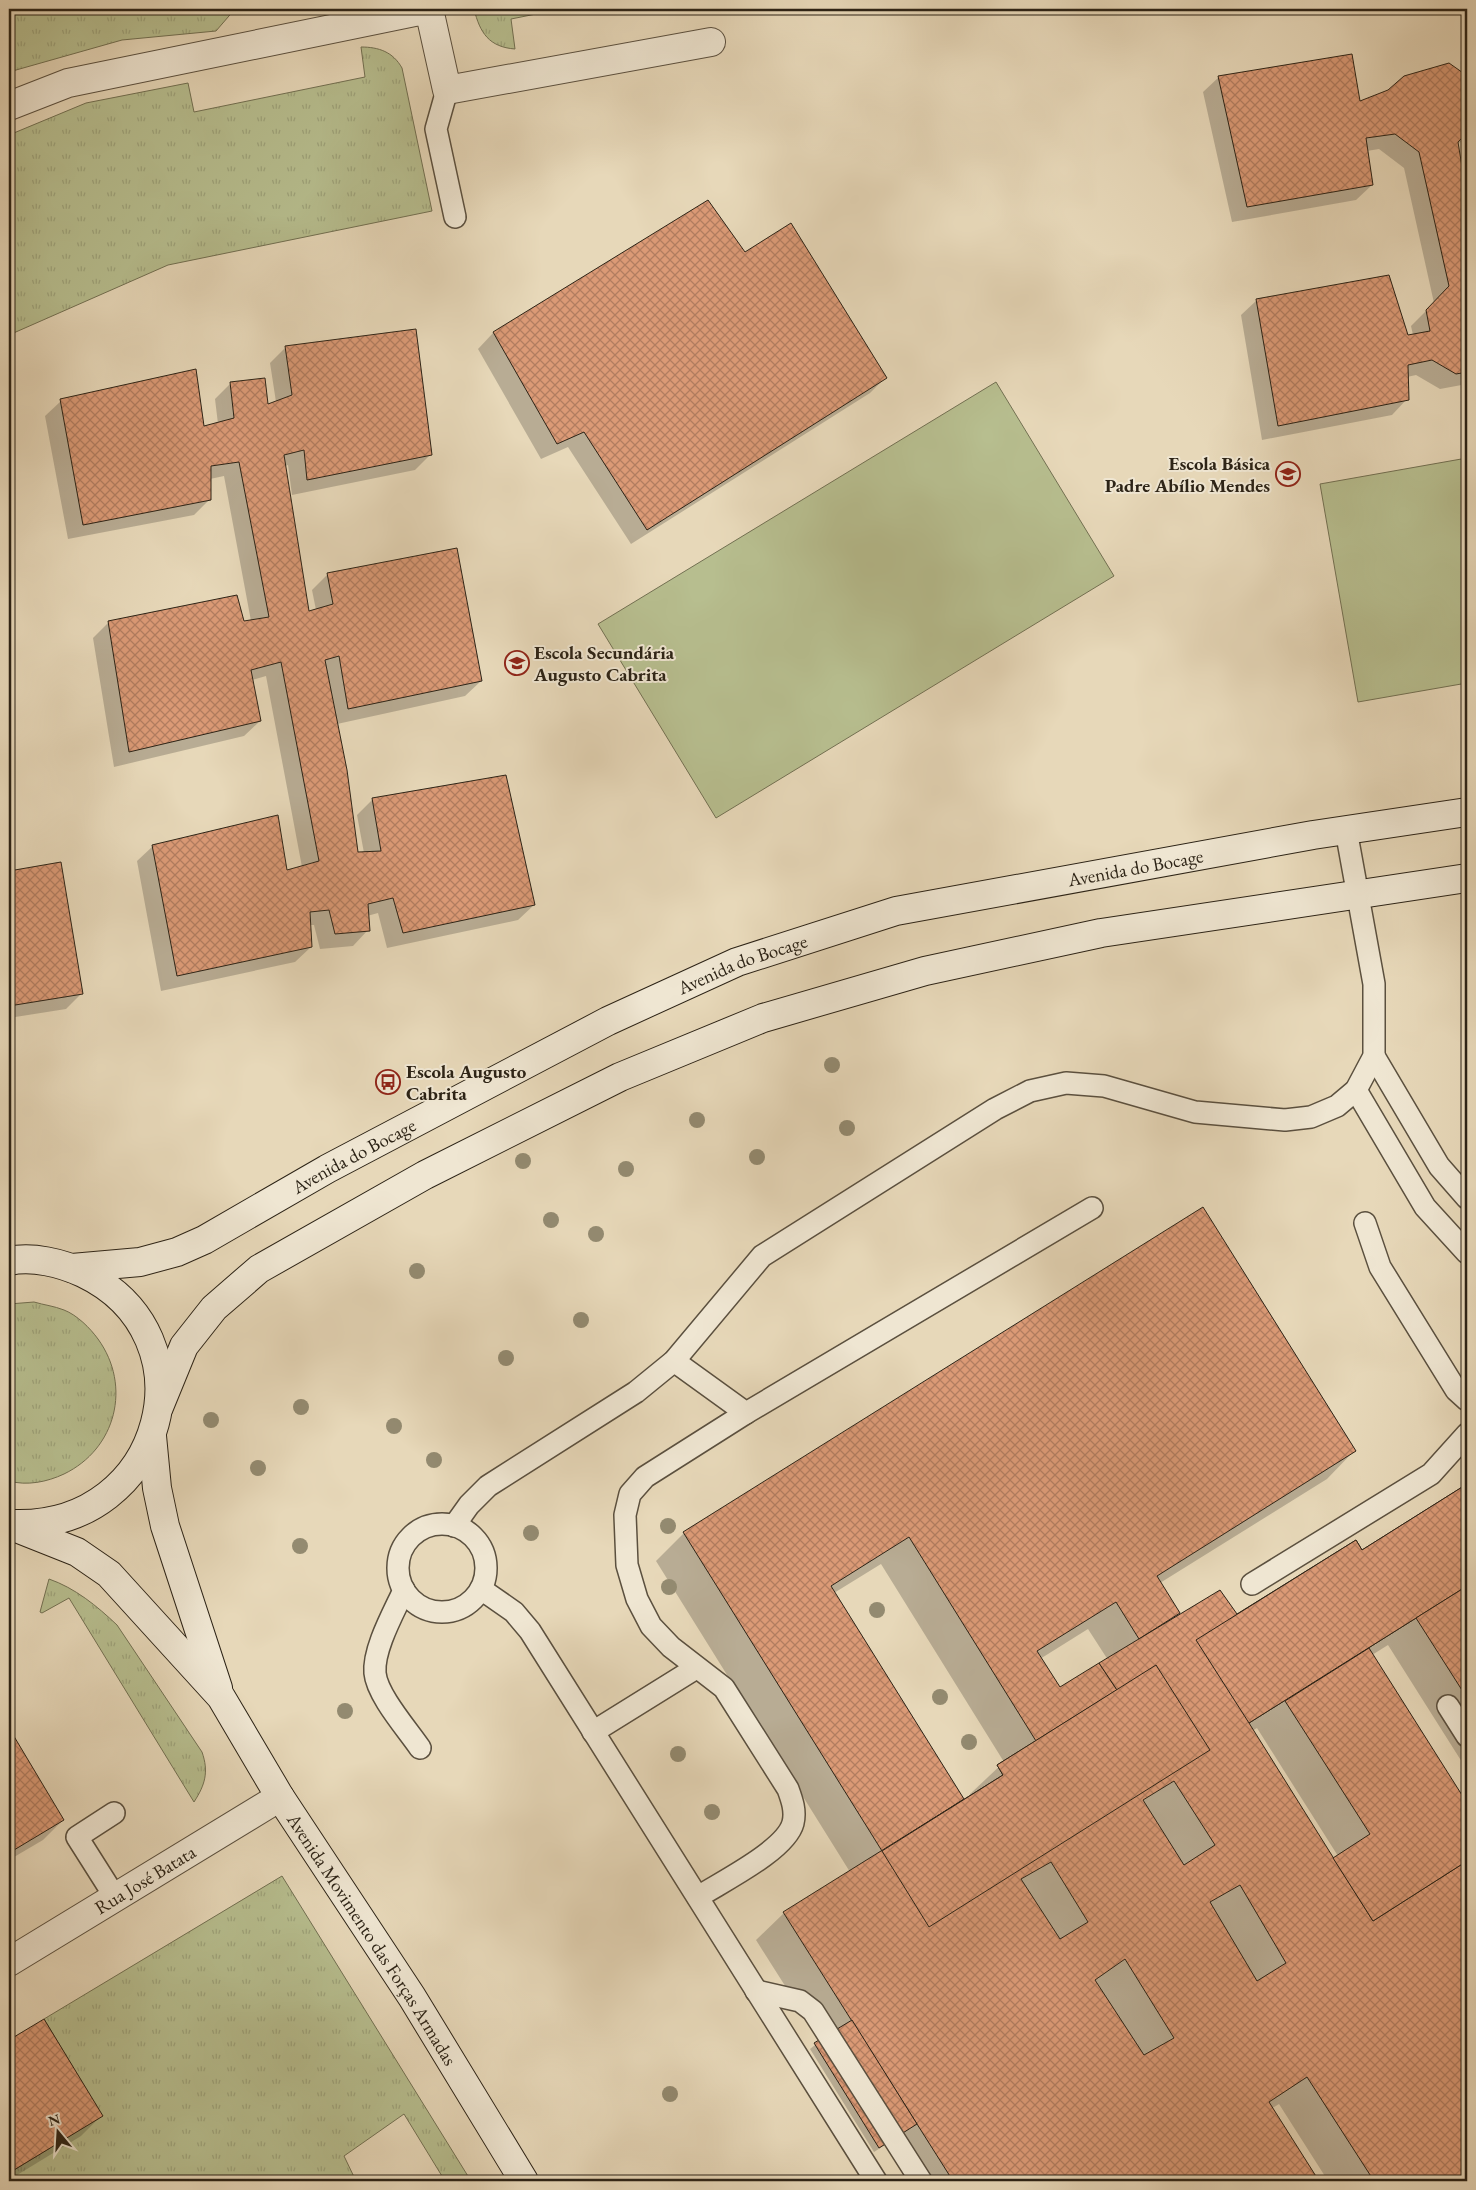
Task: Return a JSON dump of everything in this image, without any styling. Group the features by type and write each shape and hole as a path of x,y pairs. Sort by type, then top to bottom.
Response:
{"main road":[{"path":"9,106 78,81 429,9 447,90 711,42"},
{"name":"Avenida do Bocage","path":"72,1268 140,1262 177,1252 204,1240 327,1169 608,1022 737,962 896,911 1346,830 1467,812"},
{"path":"9,1524 38,1525 68,1518 96,1505 120,1487 139,1463 152,1436 159,1407 184,1346 214,1308 259,1269 425,1174 620,1077 763,1018 925,971 1102,933 1467,878"},
{"path":"9,1240 43,1260 72,1268 98,1280 120,1298 139,1321 154,1355 158,1377 159,1407"},
{"path":"9,1261 43,1260"},
{"name":"Avenida Movimento das Forças Armadas","path":"152,1436 157,1488 165,1526 221,1697"},
{"name":"Avenida Movimento das Forças Armadas","path":"9,1524 77,1552 109,1574 221,1697 280,1797 412,1997 524,2181"},
{"name":"Rua José Batata","path":"9,1962 280,1797"}],"lane":[{"path":"447,90 436,129 455,217"},
{"path":"454,1526 469,1505 488,1486 636,1392 674,1361 762,1256 995,1109 1030,1091 1066,1083 1104,1086 1195,1112 1285,1120 1311,1117 1337,1106 1356,1090 1374,1056 1374,984 1346,830"},
{"path":"1374,1056 1439,1166 1467,1198"},
{"path":"1356,1090 1425,1206 1467,1253"},
{"path":"698,1897 776,1848 788,1836 793,1822 794,1806 788,1789 724,1688 671,1647 651,1626 637,1599 628,1565 625,1515 630,1494 645,1477 746,1413 1092,1208"},
{"path":"1365,1222 1380,1267 1456,1390 1467,1400"},
{"path":"674,1361 746,1413"},
{"path":"1252,1584 1431,1474 1467,1434"},
{"path":"439,1524 454,1526 468,1532 479,1543 485,1558 486,1574 481,1589 471,1601 458,1609 442,1612 428,1610 414,1602 404,1590 398,1576 398,1560 404,1546 413,1535 425,1527 439,1524"},
{"path":"481,1589 514,1612 530,1631 876,2181"},
{"path":"404,1590 376,1657 375,1674 380,1688 420,1748"},
{"path":"593,1732 696,1668"},
{"path":"1448,1706 1467,1736"},
{"path":"114,1813 77,1837 115,1897"},
{"path":"756,1991 800,2001 813,2011 921,2181"}],"green space":[{"path":"9,9 235,9 216,31 122,40 9,72"},
{"path":"474,9 561,9 511,19 515,49 506,48 492,42 479,25"},
{"path":"361,47 380,49 390,54 402,68 432,211 168,265 9,335 9,135 86,103 188,83 194,112 365,77"},
{"path":"996,382 1114,576 716,818 598,624"},
{"path":"1467,458 1467,683 1358,702 1320,484"},
{"path":"34,1302 69,1312 78,1318 98,1339 108,1357 114,1376 116,1396 113,1415 107,1433 96,1449 82,1463 64,1474 51,1479 23,1483 9,1481 9,1304"},
{"path":"49,1579 68,1587 85,1598 117,1625 202,1752 205,1778 194,1802 69,1598 42,1613 40,1612"},
{"path":"282,1876 471,2181 445,2181 404,2114 344,2156 356,2181 9,2181 9,2173 102,2116 44,2019"}],"building":[{"path":"1352,54 1360,101 1388,90 1404,76 1449,63 1466,75 1467,133 1458,142 1467,198 1467,372 1456,374 1432,360 1408,365 1409,400 1278,426 1256,299 1389,275 1408,335 1430,331 1426,310 1449,286 1419,152 1395,134 1366,138 1373,185 1247,207 1218,76"},
{"path":"708,200 745,252 791,223 887,378 647,530 584,432 557,444 493,332"},
{"path":"416,329 432,455 307,480 304,450 284,455 309,611 333,604 327,573 457,548 482,681 348,709 339,656 325,660 347,770 358,852 381,851 372,798 506,775 535,905 403,933 393,898 368,904 370,931 335,934 329,910 310,912 312,947 177,976 152,845 278,815 287,870 319,861 281,662 251,670 261,721 129,752 108,621 237,595 244,621 269,617 239,462 211,466 211,500 83,525 60,399 196,369 204,426 234,418 230,382 265,378 268,404 292,395 285,346"},
{"path":"61,862 83,994 9,1006 9,871"},
{"path":"1203,1207 1356,1451 1157,1576 1180,1613 1139,1639 1116,1602 1037,1651 1060,1687 1099,1663 1117,1690 1036,1741 909,1537 831,1586 964,1799 882,1851 683,1532"},
{"path":"1467,1484 1467,1586 1249,1723 1373,1921 1467,1861 1467,2181 1374,2181 1307,2077 1269,2102 1319,2181 953,2181 783,1912 1003,1775 997,1765 1117,1690 1099,1663 1220,1590 1237,1614 1356,1540 1362,1550","holes":["1174,1781 1215,1845 1184,1865 1143,1800","1051,1862 1088,1922 1060,1939 1021,1879","1240,1885 1286,1963 1257,1981 1210,1902","1125,1959 1174,2038 1144,2055 1095,1980"]},
{"path":"1467,1484 1467,1586 1249,1723 1196,1640 1356,1540 1362,1550"},
{"path":"1467,1586 1467,1698 1416,1618"},
{"path":"1369,1648 1467,1803 1467,1861 1373,1921 1333,1858 1370,1834 1285,1701"},
{"path":"1156,1665 1210,1750 929,1927 882,1851 1003,1775 997,1765"},
{"path":"9,1728 64,1820 9,1853"},
{"path":"44,2019 103,2116 9,2173 9,2040"},
{"path":"852,2020 917,2124 879,2148 814,2043"}],"place":[{"name":"Escola Básica Padre Abílio Mendes","path":"1288,474"},
{"name":"Escola Secundária Augusto Cabrita","path":"517,663"},
{"name":"Escola Augusto Cabrita","path":"388,1082"}]}
